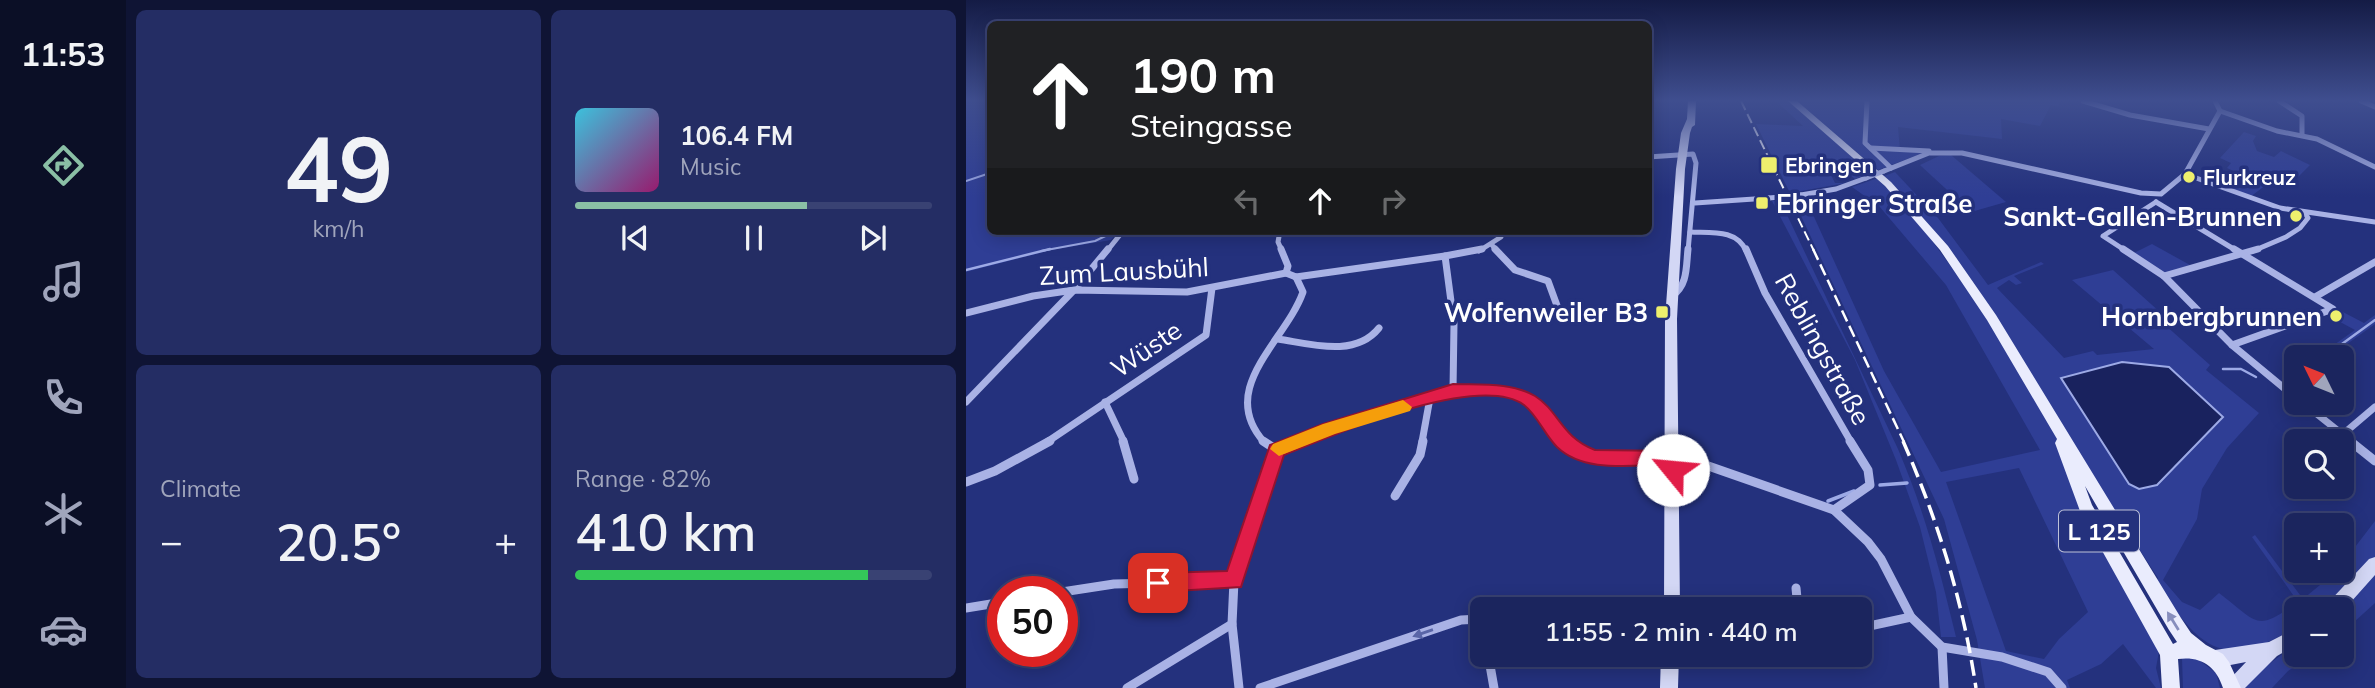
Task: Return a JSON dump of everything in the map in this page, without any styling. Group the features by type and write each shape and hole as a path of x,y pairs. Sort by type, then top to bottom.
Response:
{"main road":[{"path":"1672,597 1672,296 1680,196 1685,182 1681,171 1687,133"},
{"name":"L 125","path":"1831,133 1861,158 1944,248 1992,318 2060,432 2073,479 2085,507 2143,587 2182,634 2215,659 2227,674 2232,688"},
{"path":"2344,597 2375,564"},
{"name":"L 125","path":"2143,587 2169,653 2168,679 2171,688"},
{"path":"2232,688 2271,650 2284,643"},
{"path":"2169,653 2188,648 2199,649"},
{"path":"2215,659 2271,650"},
{"path":"1669,688 1670,667"}],"street":[{"path":"1865,133 1865,143 1895,167"},
{"path":"1871,148 1976,155 2156,194 2166,192 2185,174 2207,133"},
{"path":"2290,133 2322,141 2375,167"},
{"path":"1695,203 1801,195 1836,189 1933,152"},
{"path":"1652,157 1693,154 1696,163 1695,203 1683,285 1672,296"},
{"path":"2185,174 2248,199 2305,213 2375,222"},
{"path":"2156,194 2156,202"},
{"path":"2156,202 2103,236 2164,276 2232,345 2284,388"},
{"path":"2156,202 2333,309 2232,345"},
{"path":"2164,276 2244,256 2305,225 2308,219 2305,213"},
{"name":"Reblingstraße","path":"1690,232 1732,234 1742,241 1765,293 1819,391 1868,470 1870,485 1866,491 1834,510"},
{"path":"966,402 1074,290 1120,235"},
{"path":"1279,235 1278,242 1289,266 1286,273 1296,277 1471,253 1492,245 1501,235"},
{"path":"1492,245 1517,272 1539,276 1553,286 1559,311"},
{"path":"1445,256 1454,324 1453,390"},
{"path":"2315,297 2375,262"},
{"name":"Zum Lausbühl","path":"966,313 1033,296 1074,290 1187,292 1286,273"},
{"path":"1296,277 1303,292 1295,313 1278,339 1262,355 1251,382 1248,408 1252,430 1263,444 1277,450 1329,429 1453,390 1508,392 1530,401 1564,443 1594,458 1674,458 1792,493 1834,510 1868,542 1881,559 1911,617 1942,648 2001,657 2048,672 2062,688"},
{"name":"Wüste","path":"966,482 995,471 1046,443 1206,335 1212,288"},
{"path":"1278,339 1359,345 1371,340 1379,328"},
{"path":"1395,496 1420,455 1429,420 1430,398"},
{"name":"Wüste","path":"1105,402 1124,439 1134,480"},
{"path":"2349,429 2375,407"},
{"path":"2318,415 2335,429"},
{"path":"2354,444 2375,461"},
{"path":"1239,688 1232,624 1234,581 1277,450"},
{"path":"1078,590 1114,584 1234,581"},
{"path":"1796,588 1797,597"},
{"path":"966,608 987,605"},
{"path":"1872,625 1911,617"},
{"path":"1260,688 1461,620 1470,620"},
{"path":"1127,688 1232,624"},
{"path":"1942,648 1944,688"},
{"path":"1490,667 1494,688"}],"shaded area":[{"path":"966,133 987,133 987,235 1115,235 1111,240 1051,250 966,272"},
{"path":"1760,133 1827,133 1872,172 1855,179 1832,160 1824,161 1835,183 1846,183 1790,193"},
{"path":"1834,133 1899,133 1900,150 1923,153 1878,170"},
{"path":"1951,133 2002,133 2002,139"},
{"path":"2243,133 2247,133 2256,136 2253,141 2257,151 2274,157 2281,151 2310,165 2287,188 2270,182 2250,197 2231,191 2244,176 2227,168 2231,163 2220,158"},
{"path":"1951,155 2006,202 1971,212 1920,165 1939,156"},
{"path":"1895,172 1938,218 1988,285 2041,262 2044,264 2014,276 2022,283 2016,285 2009,280 1997,288 2064,358 2093,351 2097,355 2154,349 2072,280 2113,270 2161,313 2155,316 2210,365 2206,370 2259,413 2227,448 2202,489 2197,519 2163,580 2182,602 2200,610 2219,593 2257,620 2265,621 2284,612 2284,633 2248,649 2230,650 2214,646 2185,622 2155,582 2158,578 1926,221 1884,176"},
{"path":"1878,178 1927,234 1983,310 2055,433 2079,507 2159,651 2156,668 2161,688 2156,688 2123,644 2101,664 2067,680 2070,688 1985,688 1977,640 1944,519 1793,199 1805,197 1884,371 1941,472 2040,450 1946,285 1879,206 1852,187","holes":["2019,468 2088,612 2059,639 2044,659 2006,651 1946,482"]},
{"path":"1780,200 1908,472 1931,542 1956,637 1941,637 1936,592 1920,527 1896,460 1855,360 1772,201"},
{"path":"2152,244 2190,265 2166,273 2134,253"},
{"path":"2341,311 2364,323 2375,315 2375,324 2346,345 2334,345 2355,330 2329,316"},
{"path":"2122,362 2169,367 2223,417 2157,485 2139,489 2129,484 2061,378"},
{"path":"2375,521 2375,603 2354,622 2354,597 2344,590 2336,597 2305,597 2322,583 2354,583 2354,548"},
{"path":"2255,535 2284,574 2284,582 2252,537"},
{"path":"2285,583 2291,583 2302,597 2294,597"},
{"path":"2284,653 2284,667 2294,667 2272,688 2245,688 2258,672"},
{"path":"2195,657 2216,673 2220,688 2183,688 2182,658"}],"waterway":[{"path":"966,181 987,174"},
{"path":"1045,250 1095,241 1108,235"},
{"path":"1045,250 1050,249"},
{"path":"966,270 1045,250"},
{"path":"2341,345 2375,320"},
{"path":"2223,369 2241,369 2256,377"},
{"path":"1880,485 1907,483"},
{"path":"1828,501 1854,491"}],"railway":[{"path":"1757,133 1814,251"},
{"path":"1813,249 1904,442"},
{"path":"1903,441 1948,562 1964,624 1976,688"}],"slow traffic":[{"path":"1279,449 1295,440 1403,407"}],"place":[{"name":"Ebringen","path":"1769,165"},
{"name":"Flurkreuz","path":"2189,177"},
{"name":"Ebringer Straße","path":"1762,203"},
{"name":"Sankt-Gallen-Brunnen","path":"2296,216"},
{"name":"Wolfenweiler B3","path":"1662,312"},
{"name":"Hornbergbrunnen","path":"2336,316"}],"route":[{"path":"1158,583 1234,581 1277,450 1295,440 1453,390 1508,392 1530,401 1564,443 1577,451 1594,458 1674,458 1673,470"}]}
